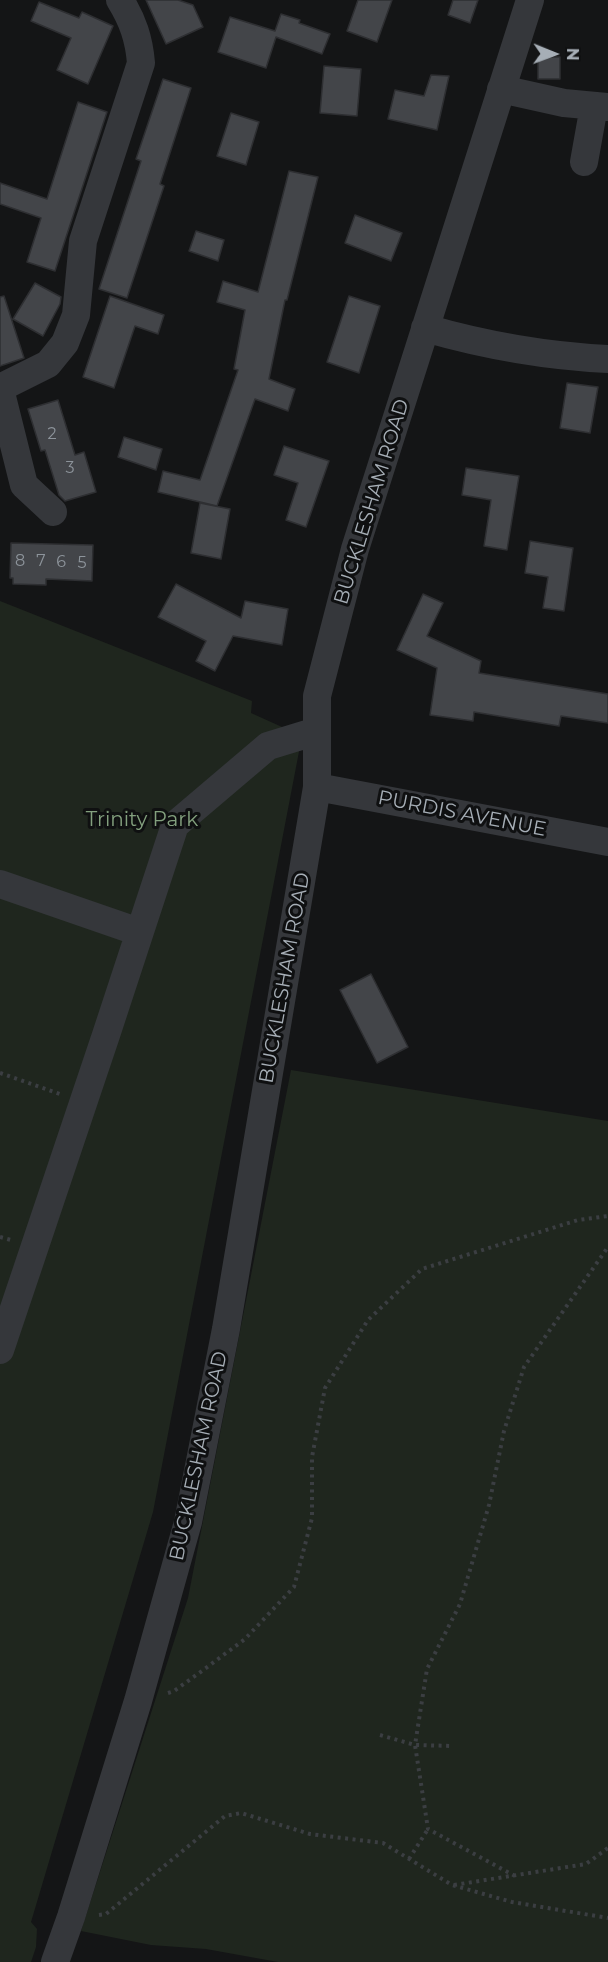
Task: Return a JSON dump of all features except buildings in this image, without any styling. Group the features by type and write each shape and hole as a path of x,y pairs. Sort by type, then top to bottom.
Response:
{"street":[{"path":"53,512 24,485 0,388 48,364 65,343 75,315 83,241 141,63 139,40 130,16 120,0"},
{"name":"BUCKLESHAM ROAD","path":"55,1962 138,1701 188,1522 224,1340 317,787 317,696 355,549 530,0"},
{"path":"501,89 564,103 601,106 584,162"},
{"path":"425,328 463,339 531,351 608,359"},
{"path":"0,1350 175,825 268,746 317,731"},
{"name":"PURDIS AVENUE","path":"317,787 608,842"},
{"path":"0,884 139,932"}],"path":[{"path":"0,1073 84,1102"},
{"path":"138,1701 174,1691 202,1671 245,1639 294,1587 312,1518 312,1457 325,1388 368,1320 422,1269 578,1220 608,1216"},
{"path":"409,1859 429,1829 415,1745 427,1669 460,1604 489,1505 504,1431 524,1367 608,1247"},
{"path":"380,1735 415,1745 453,1746"},
{"path":"71,1917 106,1914 225,1816 241,1814 309,1834 383,1843 452,1885 512,1902 608,1918"},
{"path":"429,1829 515,1876"},
{"path":"452,1885 586,1864 608,1848"}],"green space":[{"name":"Trinity Park","path":"0,601 252,701 251,713 302,736 153,1512 31,1922 37,1929 36,1947 31,1962 0,1962"},
{"path":"291,1070 608,1121 608,1962 278,1962 206,1949 151,1945 81,1931 188,1598"}]}
